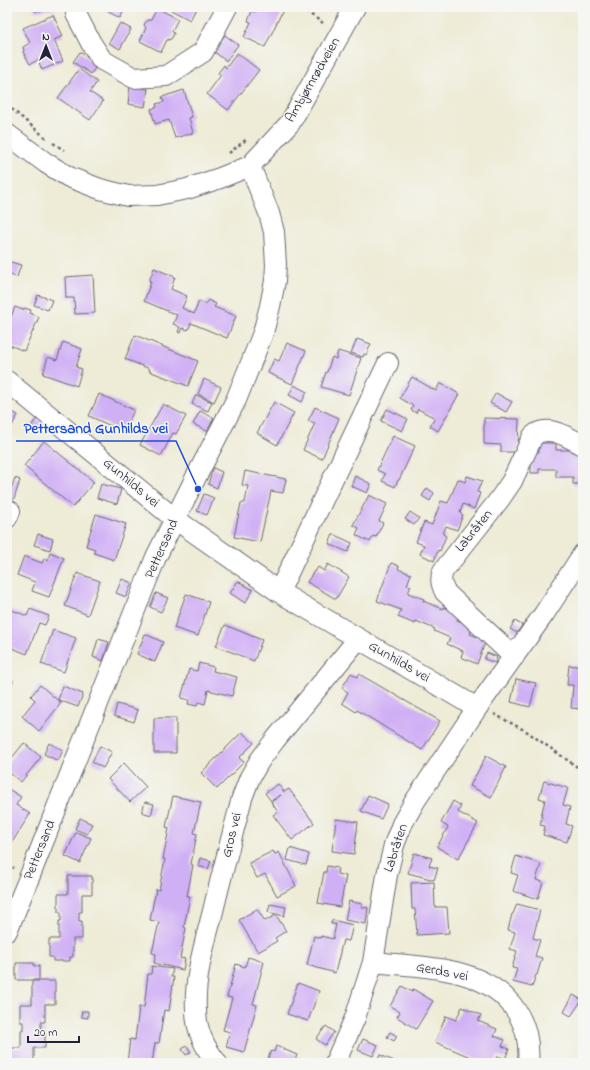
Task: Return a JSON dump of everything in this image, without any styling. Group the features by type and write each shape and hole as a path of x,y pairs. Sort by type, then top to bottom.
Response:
{"street":[{"path":"76,7 76,14 91,43 102,60 134,78 166,76 202,52 227,7"},
{"name":"Ambjørnrødveien","path":"7,134 46,163 69,177 100,189 128,196 157,195 187,189 220,178 250,166 290,122 355,7"},
{"name":"Pettersand","path":"7,931 156,557 236,400 263,333 276,273 274,232 269,212 250,166"},
{"path":"279,592 388,363"},
{"name":"Gunhilds vei","path":"7,381 175,519 279,592 477,708"},
{"name":"Labråten","path":"514,657 445,592 441,584 441,576 443,571 499,500 512,481 533,436 537,432 550,431 583,445"},
{"name":"Labråten","path":"335,1063 355,1018 373,962 387,875 394,845 402,824 415,801 477,708 544,614 583,554"},
{"name":"Gros vei","path":"217,1063 203,1042 196,1010 196,993 206,936 242,798 250,777 260,760 358,639"},
{"name":"Gerds vei","path":"373,962 457,972 478,979 495,988 508,1000 522,1022 526,1032 528,1044 528,1063"}],"path":[{"path":"302,7 323,24 326,18"},
{"path":"7,105 50,141 67,152"},
{"path":"226,155 251,137"},
{"path":"477,708 499,716 526,731 583,771"}],"building":[{"path":"34,7 56,7 57,9 35,11"},
{"path":"99,7 126,7 120,18"},
{"path":"173,7 197,7 190,20 171,10"},
{"path":"259,7 277,7 283,10 265,47 244,37 251,22 248,21 252,11 256,12"},
{"path":"157,8 178,19 172,31 174,34 171,39 167,40 161,52 140,41 146,28 144,25 147,20 151,20"},
{"path":"53,15 63,36 54,40 63,61 42,70 38,60 30,64 23,52 23,47 30,43 23,28"},
{"path":"120,23 131,29 120,49 109,43"},
{"path":"225,35 238,45 226,61 213,51"},
{"path":"80,52 97,65 91,74 73,62"},
{"path":"237,53 259,70 228,110 207,94 221,75 218,73 224,65 226,68"},
{"path":"79,69 97,82 90,92 103,101 90,120 58,98"},
{"path":"130,86 148,89 145,107 128,104"},
{"path":"184,90 192,117 189,118 193,133 175,138 169,120 155,124 151,109 157,107 156,104 164,102 162,97"},
{"path":"7,261 21,265 17,277 7,274"},
{"path":"154,268 175,277 171,289 187,296 182,308 194,314 199,301 206,304 208,300 216,304 214,307 236,316 227,338 191,323 188,330 182,328 180,333 178,332 180,327 173,324 177,315 144,301"},
{"path":"93,275 95,313 75,314 74,298 66,298 65,277"},
{"path":"38,295 52,300 48,310 34,305"},
{"path":"15,307 23,310 24,308 31,310 30,313 39,317 24,351 7,344 7,326"},
{"path":"135,335 198,361 188,386 149,371 150,369 125,359"},
{"path":"357,339 371,344 366,355 364,354 363,357 351,353"},
{"path":"63,342 82,349 76,367 82,369 77,386 43,374 48,357 57,360"},
{"path":"287,343 306,351 292,384 268,373 274,359 279,361"},
{"path":"338,351 361,358 349,395 321,387 332,357 336,359"},
{"path":"412,377 436,391 440,383 459,394 438,431 430,426 435,418 418,409 416,413 411,410 413,406 400,398"},
{"path":"204,379 221,387 214,402 198,394"},
{"path":"294,385 307,392 302,402 289,395"},
{"path":"496,393 512,402 506,412 490,403"},
{"path":"99,394 134,410 124,432 89,416"},
{"path":"196,395 212,402 208,411 192,404"},
{"path":"274,402 294,413 277,445 257,433"},
{"path":"163,404 186,416 176,434 173,433 161,456 140,445"},
{"path":"315,407 339,418 322,459 303,450 315,423 308,421"},
{"path":"7,409 18,415 8,432 7,432"},
{"path":"387,409 408,419 402,431 381,421"},
{"path":"200,411 214,418 207,431 193,424"},
{"path":"484,418 519,419 518,452 501,452 501,445 484,444"},
{"path":"36,419 43,423 38,432 31,427"},
{"path":"393,436 415,446 395,487 382,481 385,474 377,470"},
{"path":"44,441 94,482 73,507 24,466"},
{"path":"539,443 556,443 556,450 573,450 573,452 583,452 583,484 573,484 573,477 556,477 556,469 539,469 539,473 531,473 531,452 539,452"},
{"path":"213,468 222,472 217,488 208,484"},
{"path":"245,471 286,479 283,493 271,491 260,542 234,537 241,503 245,503 248,486 242,485"},
{"path":"355,476 371,484 367,493 351,486"},
{"path":"467,476 482,481 477,492 480,493 474,509 463,504 460,513 463,515 457,530 446,526 443,534 446,536 434,561 420,554 424,545 416,542 424,522 432,525 441,501 448,503 458,479 465,482"},
{"path":"15,478 20,480 14,499 8,497"},
{"path":"101,484 121,489 117,504 97,498"},
{"path":"427,488 434,493 430,501 422,496"},
{"path":"204,494 214,498 207,515 197,511"},
{"path":"369,495 387,504 379,521 383,523 376,537 373,536 370,542 356,535 359,528 353,525"},
{"path":"410,512 419,518 414,525 405,519"},
{"path":"96,514 126,524 114,560 94,553 95,549 86,546"},
{"path":"38,534 53,539 50,550 34,545"},
{"path":"333,534 352,543 348,552 329,544"},
{"path":"50,552 64,558 49,597 32,591 35,582 17,575 24,556 42,563 44,559 48,560"},
{"path":"391,563 399,566 398,569 411,574 407,585 411,586 408,593 443,609 443,607 460,613 457,620 473,626 470,634 486,640 477,664 461,657 463,651 447,644 450,638 434,631 435,629 416,621 415,624 398,617 401,610 377,601"},
{"path":"328,564 349,577 336,599 307,582 318,567 324,571"},
{"path":"77,573 100,581 88,615 65,606"},
{"path":"122,579 132,583 126,597 116,593"},
{"path":"238,581 253,590 245,603 230,593"},
{"path":"156,593 168,598 161,612 150,607"},
{"path":"186,594 209,602 198,636 174,628"},
{"path":"7,608 27,616 30,609 49,616 45,625 39,623 27,654 7,646 11,632 7,630"},
{"path":"515,621 522,625 517,633 510,629"},
{"path":"225,625 262,640 254,661 216,646"},
{"path":"53,630 76,638 64,672 41,664"},
{"path":"145,634 163,642 155,662 137,654"},
{"path":"98,639 109,642 103,661 93,657"},
{"path":"487,653 497,657 495,663 484,659"},
{"path":"199,663 214,667 213,671 237,677 232,696 208,690 205,704 198,702 197,706 188,704 189,700 181,698 189,669 197,671"},
{"path":"569,665 583,667 583,717 580,717 580,709 571,708 573,685 567,685"},
{"path":"351,673 357,677 359,674 440,721 422,750 357,710 356,712 342,703 348,692 342,688"},
{"path":"7,678 13,681 7,696"},
{"path":"516,679 536,683 530,707 511,702"},
{"path":"40,685 61,703 39,731 22,716 35,700 31,696"},
{"path":"63,686 83,694 78,707 58,700"},
{"path":"117,704 138,710 134,722 114,716"},
{"path":"154,718 176,718 176,753 154,753"},
{"path":"242,732 254,743 239,758 244,762 217,789 201,773"},
{"path":"24,743 41,757 21,782 7,771 7,764"},
{"path":"49,743 63,750 58,761 44,754"},
{"path":"100,746 112,752 103,768 92,762"},
{"path":"486,756 506,767 491,797 470,786"},
{"path":"124,763 146,787 130,802 108,779"},
{"path":"544,781 568,788 563,805 570,807 566,824 572,826 567,842 543,835 545,826 540,825 545,800 539,798"},
{"path":"278,784 284,792 289,789 314,823 292,840 273,815 278,812 271,802 281,795 271,801 265,793"},
{"path":"7,788 21,797 16,805 30,814 11,844 7,841"},
{"path":"368,795 388,804 381,819 361,811"},
{"path":"173,796 201,802 194,833 197,834 187,896 190,896 184,927 186,928 180,958 185,959 183,970 154,963 156,954 152,953 159,922 150,920 156,889 159,890 165,859 163,859 169,828 166,827"},
{"path":"453,801 461,806 458,812 478,823 458,859 437,847 448,827 441,823"},
{"path":"145,802 154,804 151,815 142,812"},
{"path":"80,818 92,824 87,834 75,829"},
{"path":"336,819 358,822 354,854 332,851"},
{"path":"76,832 91,838 80,863 65,856"},
{"path":"290,848 309,854 306,865 287,860"},
{"path":"273,851 275,854 279,852 296,886 277,896 265,874 257,878 249,863"},
{"path":"414,853 432,858 429,866 438,868 434,880 408,873"},
{"path":"516,856 541,864 536,880 543,882 538,899 513,891 518,875 511,873"},
{"path":"200,858 211,861 208,869 198,866"},
{"path":"327,866 338,868 337,874 346,876 340,907 318,903 324,872 326,872"},
{"path":"68,876 92,876 92,894 82,894 82,912 79,912 79,921 82,921 82,939 73,939 73,957 70,957 70,961 53,961 53,957 49,957 49,939 59,939 59,921 61,921 61,912 58,912 58,894 68,894"},
{"path":"434,882 435,907 447,907 449,933 417,935 415,909 412,909 411,883"},
{"path":"349,901 362,904 362,907 368,908 366,924 345,920"},
{"path":"270,904 286,907 284,916 268,912"},
{"path":"517,904 540,910 533,938 540,940 535,956 542,958 532,987 513,982 517,969 512,968 517,951 510,949 515,932 508,930 512,914"},
{"path":"257,909 265,921 276,915 286,931 275,938 277,941 258,952 239,920"},
{"path":"332,920 353,925 349,941 343,940 335,973 307,965 314,936 333,939 336,924 331,924"},
{"path":"248,957 264,962 253,1004 257,1005 244,1052 226,1047 230,1032 223,1030 232,998 227,997 236,964 245,967"},
{"path":"16,963 34,963 34,966 39,966 39,980 16,980"},
{"path":"152,966 173,969 171,977 174,977 169,1011 164,1010 159,1043 155,1043 152,1063 127,1063 130,1039 135,1040 139,1007 144,1007 148,974 151,974"},
{"path":"32,981 55,981 55,1004 45,1004 45,1022 41,1022 41,1030 45,1030 45,1048 34,1048 34,1063 10,1063 10,1048 21,1048 21,1030 23,1030 23,1022 20,1022 20,1004 32,1004"},
{"path":"298,983 319,991 308,1021 287,1014"},
{"path":"402,986 412,992 413,989 433,1001 416,1029 397,1017 400,1012 390,1006"},
{"path":"573,995 582,1000 571,1016 564,1012"},
{"path":"462,1007 481,1015 478,1021 497,1029 494,1036 505,1040 502,1046 509,1049 505,1059 498,1056 495,1063 484,1063 435,1042 446,1016 456,1020"},
{"path":"82,1011 88,1011 88,1018 81,1017"},
{"path":"326,1026 334,1032 325,1045 316,1039"},
{"path":"390,1032 397,1036 394,1041 387,1037"},
{"path":"363,1039 378,1045 373,1056 358,1050"},
{"path":"187,1046 191,1052 186,1055 182,1049"},
{"path":"276,1046 297,1055 294,1063 266,1063 271,1051 274,1052"},
{"path":"380,1055 394,1061 394,1063 366,1063 368,1058 377,1062"}],"place":[{"name":"Pettersand Gunhilds vei","path":"198,489"}]}
